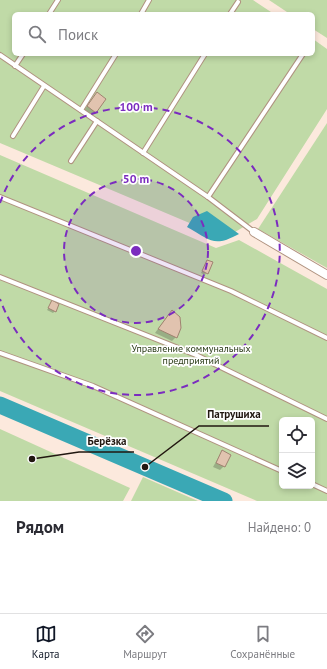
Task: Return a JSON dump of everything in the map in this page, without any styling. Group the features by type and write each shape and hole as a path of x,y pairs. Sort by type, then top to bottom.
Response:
{"street":[{"path":"254,232 327,275"}],"lane":[{"path":"50,12 58,0"},
{"path":"142,12 150,0"},
{"path":"231,12 238,2"},
{"path":"0,55 208,197 254,232"},
{"path":"16,66 22,56"},
{"path":"81,110 115,56"},
{"path":"143,153 204,56"},
{"path":"208,197 302,56"},
{"path":"13,136 44,86"},
{"path":"71,161 97,122"},
{"path":"0,197 232,291 327,338"},
{"path":"0,277 196,355 327,418"},
{"path":"0,354 93,386 279,470"},
{"path":"315,485 327,491"}],"green space":[{"path":"0,0 253,0 271,12 12,12 12,56 315,56 315,40 327,49 327,109 257,219 225,238 0,143"},
{"path":"269,0 327,0 327,38 315,30 315,12 287,12"},
{"path":"327,123 327,268 258,229"},
{"name":"Управление коммунальных предприятий","path":"0,155 216,248 239,240 327,289 327,501 257,501 0,391"},
{"path":"0,429 130,488 123,501 0,501"},
{"path":"143,477 198,501 131,501"}],"water":[{"path":"207,211 239,234 223,241 212,241 187,227 193,217"}],"building":[{"path":"97,92 106,99 96,113 87,106"},
{"path":"207,260 213,262 208,274 202,271"},
{"path":"52,300 59,304 56,312 48,308"},
{"path":"172,310 180,317 181,328 177,338 158,329"},
{"path":"222,450 231,455 225,467 216,463"}],"waterway":[{"path":"0,405 224,501"}],"place":[{"name":"Берёзка","path":"32,459"},
{"name":"Патрушиха","path":"145,467"}]}
